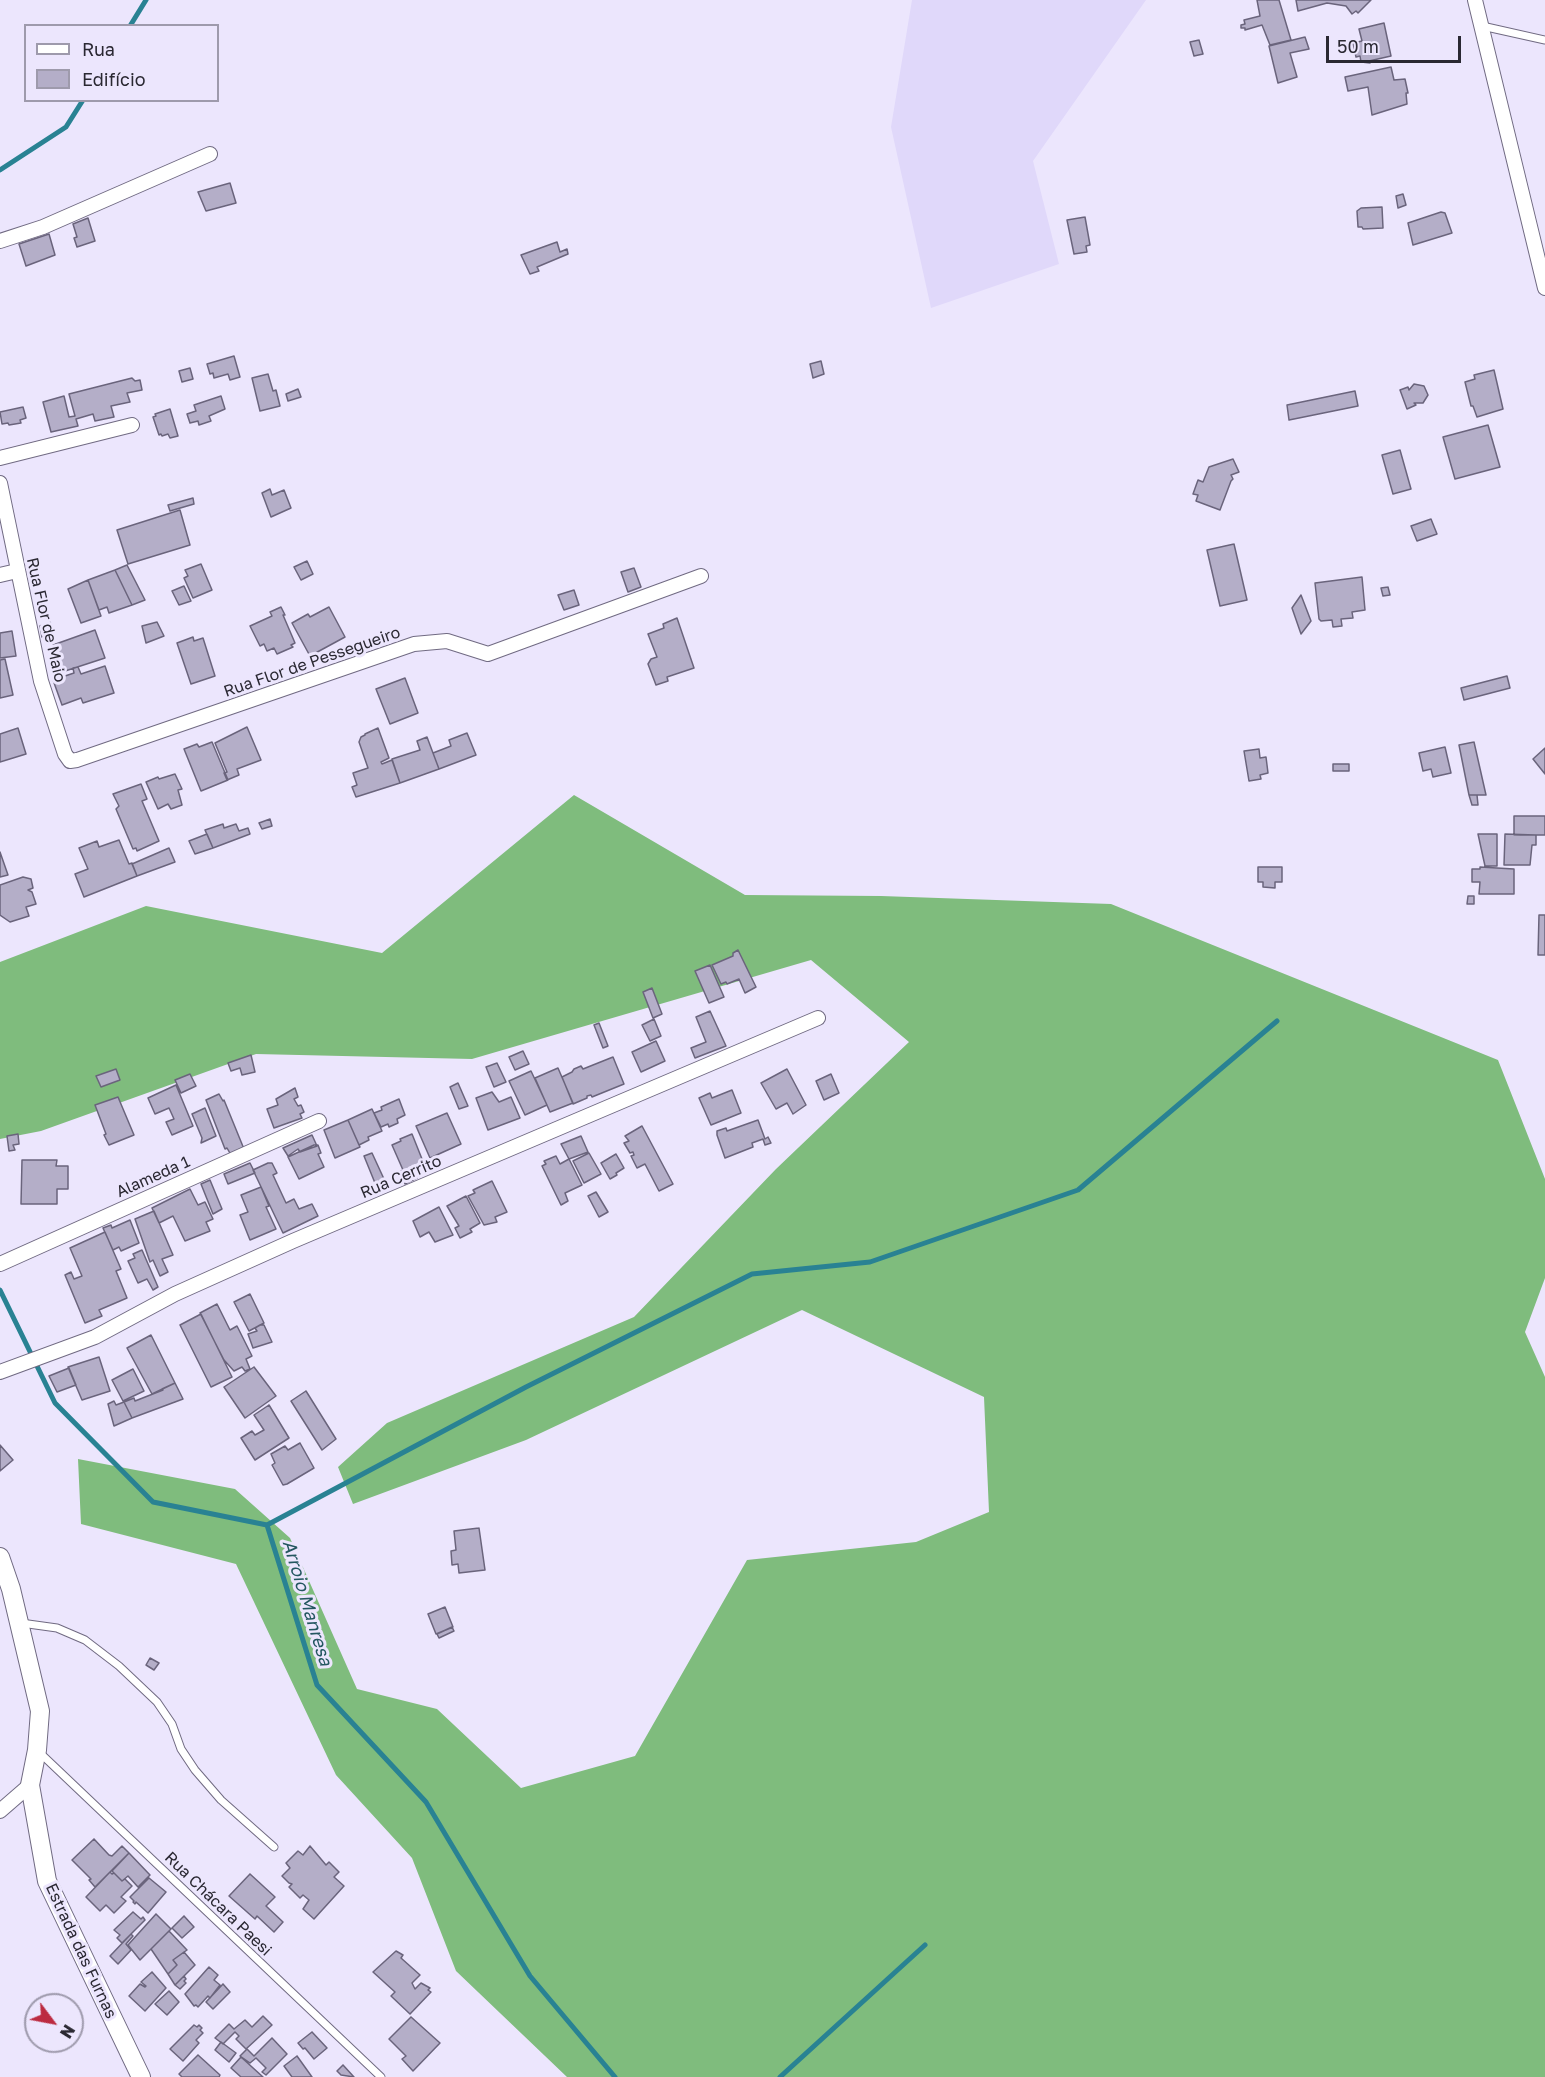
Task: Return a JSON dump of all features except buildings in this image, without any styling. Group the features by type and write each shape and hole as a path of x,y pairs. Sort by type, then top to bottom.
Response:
{"street":[{"path":"1475,0 1545,288"},
{"path":"0,241 43,226 210,154"},
{"path":"0,458 132,425"},
{"name":"Rua Flor de Maio","path":"0,483 41,681 65,754 70,761"},
{"path":"0,575 17,571"},
{"name":"Rua Flor de Pessegueiro","path":"70,761 414,644 447,641 488,654 701,576"},
{"name":"Rua Cerrito","path":"0,1372 95,1337 176,1294 294,1241 818,1018"},
{"name":"Alameda 1","path":"0,1264 319,1121"},
{"path":"0,1557 20,1623 40,1711 37,1750 30,1785 0,1811"},
{"name":"Estrada das Furnas","path":"30,1785 47,1881 141,2077"}],"lane":[{"path":"1482,26 1545,40"},
{"path":"20,1623 57,1628 85,1640 119,1666 157,1702 172,1724 181,1749 195,1770 221,1800 274,1847"},
{"name":"Rua Chácara Paesi","path":"37,1750 381,2077"}],"shaded area":[{"path":"912,0 1146,0 1033,161 1059,264 931,308 891,127"}],"green space":[{"path":"574,795 745,895 881,896 1111,904 1498,1060 1545,1179 1545,1278 1525,1332 1545,1377 1545,2077 567,2077 456,1971 412,1858 336,1775 236,1564 81,1524 78,1459 235,1489 290,1538 357,1689 437,1709 521,1788 635,1756 747,1560 916,1542 989,1512 984,1397 802,1310 526,1440 353,1504 338,1467 387,1423 634,1317 776,1169 909,1042 811,960 472,1059 256,1054 41,1131 0,1139 0,962 146,906 382,953"}],"waterway":[{"path":"131,24 146,0"},
{"path":"0,170 66,127 82,102"},
{"path":"267,1525 526,1387 752,1274 870,1262 1078,1190 1277,1021"},
{"name":"Arroio Manresa","path":"0,1290 55,1403 153,1502 267,1525 317,1685 426,1802 530,1976 615,2077"},
{"path":"780,2077 925,1945"}]}
